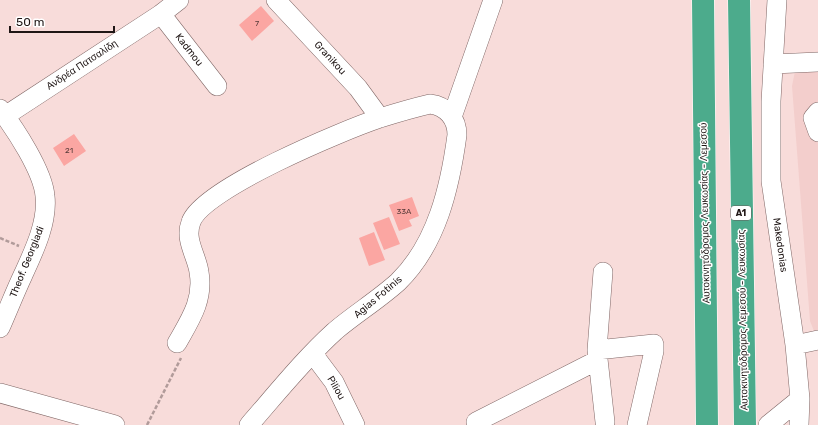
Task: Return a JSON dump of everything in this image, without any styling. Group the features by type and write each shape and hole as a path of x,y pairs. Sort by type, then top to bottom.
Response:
{"highway":[{"name":"Αυτοκινητόδρομος Λευκωσίας - Λεμεσού","path":"703,0 707,425"},
{"name":"Αυτοκινητόδρομος Λεμεσού - Λευκωσίας","path":"739,0 745,425"}],"street":[{"name":"Ανδρέα Πατσαλίδη","path":"2,112 161,14 179,0"},
{"name":"Granikou","path":"276,0 358,88 380,118"},
{"path":"177,343 194,312 201,286 199,271 188,235 191,222 197,212 230,186 266,166 380,118 430,104 440,107 452,116 493,0"},
{"name":"Makedonias","path":"777,0 773,64 771,181 795,345 800,399 799,425"},
{"name":"Kadmou","path":"161,14 217,86"},
{"path":"773,64 818,62"},
{"name":"Theof. Georgiadi","path":"0,328 33,251 45,216 45,195 40,176 35,165 2,112"},
{"path":"818,112 813,118 818,132"},
{"name":"Agias Fotinis","path":"249,425 313,354 336,331 383,295 410,269 428,240 441,210 454,156 457,131 452,116"},
{"path":"603,272 597,355 605,422"},
{"path":"795,345 818,340"},
{"path":"476,422 597,355 654,344 654,351 637,425"},
{"name":"Piliou","path":"313,354 334,382 355,425"},
{"path":"0,393 115,425"},
{"path":"768,425 800,399"}],"path":[{"path":"0,238 33,251"},
{"path":"147,425 184,352 177,343"}],"shaded area":[{"path":"818,51 818,341 810,321 792,86 798,57"}],"building":[{"path":"261,6 274,21 252,41 239,25"},
{"path":"74,134 86,151 64,166 53,148"},
{"path":"412,197 419,216 409,220 412,226 399,231 389,205"},
{"path":"389,217 400,244 384,250 373,223"},
{"path":"374,232 385,260 369,266 359,238"}]}
